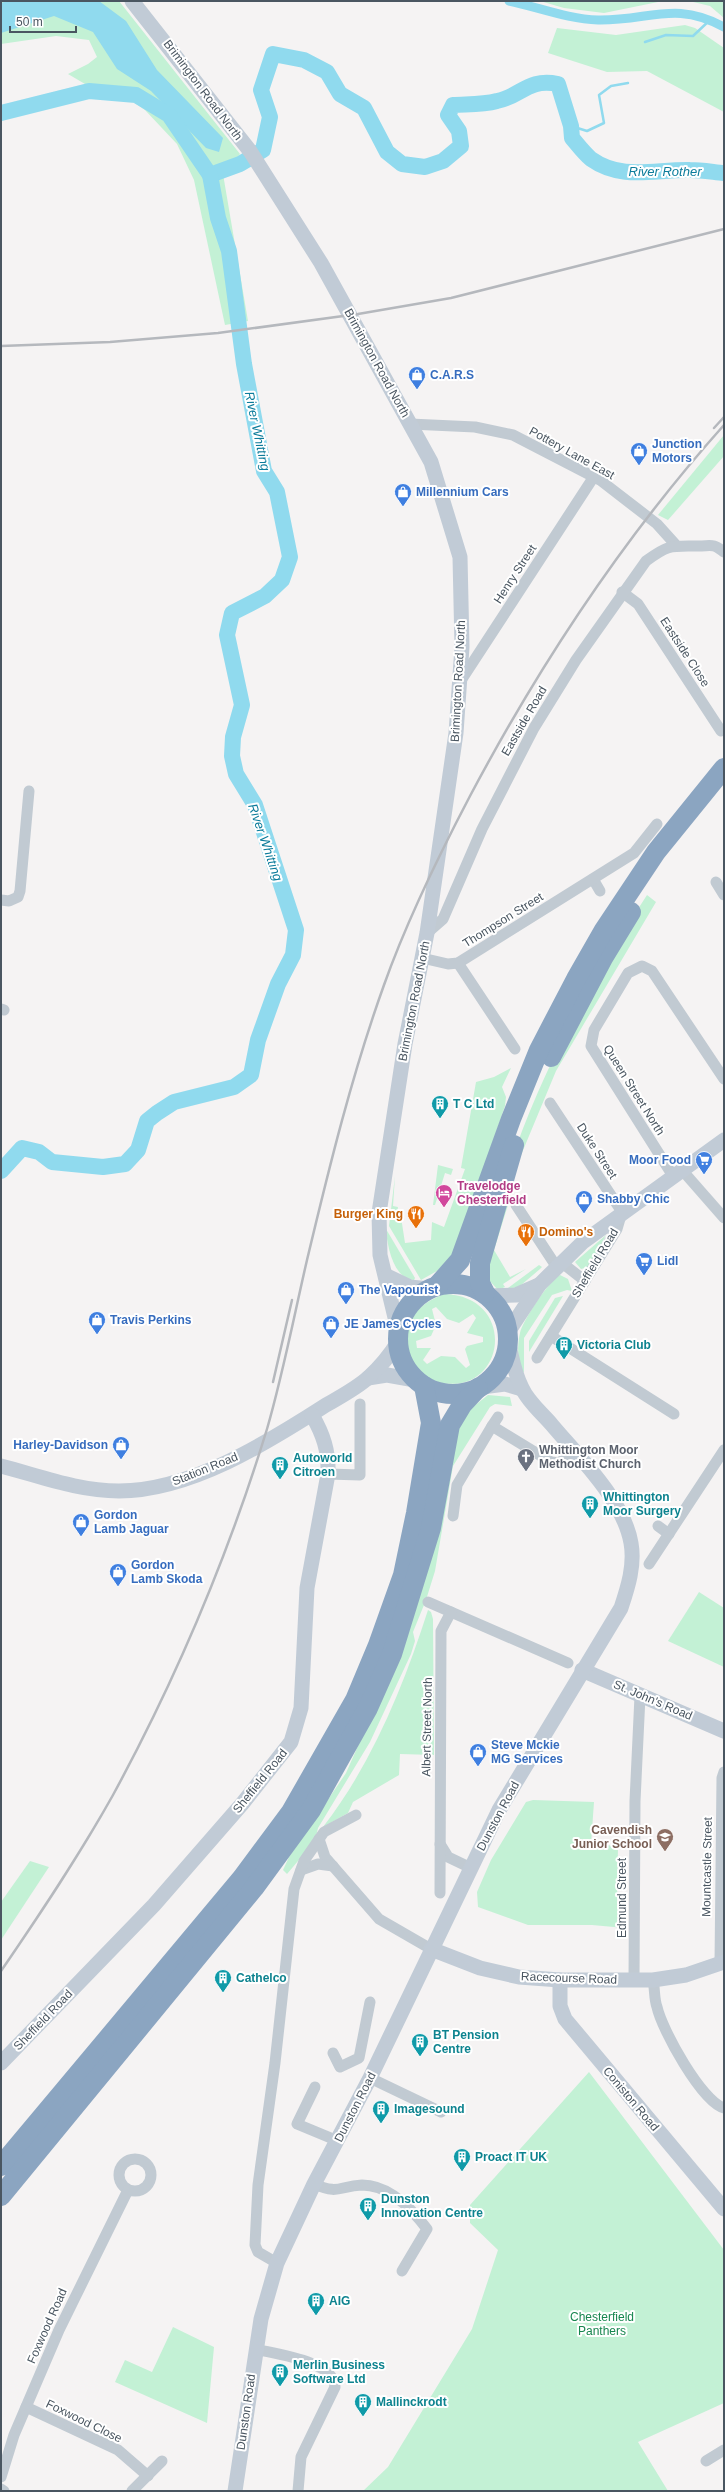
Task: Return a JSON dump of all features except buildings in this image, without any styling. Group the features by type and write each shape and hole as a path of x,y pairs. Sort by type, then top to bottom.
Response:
{"highway":[{"path":"1,2166 246,1872 291,1812 355,1700 378,1645 403,1575 416,1513 431,1423 420,1383 403,1362 398,1336 406,1311 414,1300 433,1288 460,1260 513,1112 539,1050 576,979 604,930 656,852 724,768"},
{"path":"1,2196 254,1888 311,1810 368,1708 392,1654 432,1528 450,1424 462,1405 498,1371 505,1357 508,1337 504,1317 487,1295 479,1274 490,1222 516,1138 546,1065 603,958 634,907 667,860 724,789"},
{"path":"433,1288 454,1284 470,1287 487,1295"},
{"path":"420,1383 438,1392 453,1394 480,1388"}],"main road":[{"name":"Brimington Road North","path":"132,1 162,36 250,151 326,272 431,462 460,557 462,647 456,733 427,933 405,1044 379,1213 380,1255 386,1276 398,1336"},
{"name":"Sheffield Road","path":"622,1212 724,1140"},
{"path":"508,1337 539,1285 558,1264 622,1212"},
{"path":"386,1276 410,1287 433,1288"},
{"path":"487,1295 516,1296 539,1285"},
{"name":"Station Road","path":"1,1466 43,1479 74,1486 118,1491 149,1488 180,1481 235,1458 312,1415 368,1378 398,1336"},
{"name":"Dunston Road","path":"235,2491 255,2349 261,2319 277,2263 314,2184 372,2073 499,1810 582,1670 621,1608 629,1584 632,1565 632,1543 616,1505 522,1390 514,1368 508,1337"},
{"name":"Station Road","path":"368,1378 387,1375 420,1383"},
{"path":"480,1388 505,1384 522,1390"},
{"name":"Sheffield Road","path":"1,2063 154,1905 242,1804 291,1742 301,1708 307,1588 328,1474 328,1460 324,1435 312,1415"},
{"name":"St. John's Road","path":"582,1670 640,1696 660,1702 724,1731"},
{"name":"Racecourse Road","path":"431,1949 480,1968 519,1977 560,1980 654,1980 686,1975 722,1962"},
{"name":"Coniston Road","path":"560,1980 560,2006 565,2019 724,2209"}],"street":[{"name":"Pottery Lane East","path":"410,424 475,427 514,435 593,478 658,524 675,544"},
{"name":"Henry Street","path":"459,684 593,478"},
{"path":"675,544 714,545 724,552"},
{"name":"Eastside Road","path":"427,933 443,918 482,829 534,728 622,592 646,561 658,551 675,544"},
{"name":"Eastside Close","path":"622,592 638,604 721,730"},
{"path":"1,900 9,900 18,896 20,891 29,791"},
{"name":"Thompson Street","path":"422,958 448,964 458,963 634,852 657,824"},
{"path":"593,879 600,891"},
{"path":"716,882 724,895"},
{"path":"458,963 515,1049"},
{"name":"Queen Street North","path":"724,1079 658,980 648,968 642,966 628,973 594,1030 591,1046 678,1173 724,1218"},
{"name":"Duke Street","path":"550,1103 622,1212"},
{"path":"516,1205 558,1264 585,1281"},
{"name":"Sheffield Road","path":"537,1358 617,1229 622,1212"},
{"path":"551,1336 674,1414"},
{"path":"328,1474 360,1475 355,1420 360,1404"},
{"path":"453,1516 457,1485 495,1422 551,1462 559,1463 567,1459 574,1452"},
{"path":"649,1564 724,1450"},
{"path":"658,1526 669,1534"},
{"path":"428,1602 568,1663"},
{"name":"Albert Street North","path":"440,1893 441,1631 451,1612"},
{"name":"Edmund Street","path":"634,1980 635,1801 640,1696"},
{"name":"Mountcastle Street","path":"722,1962 722,1778 724,1772"},
{"path":"277,2263 258,2252 255,2245 258,2193 275,2063 291,1909 296,1878 304,1861 324,1832 356,1815"},
{"name":"Racecourse Road","path":"319,1839 321,1850 379,1919 431,1949"},
{"path":"439,1844 448,1857 471,1868"},
{"path":"301,1870 318,1864 333,1866"},
{"path":"654,1980 657,2008 672,2044 696,2081 716,2106 724,2108"},
{"path":"358,2058 370,2002"},
{"path":"333,2053 340,2067 358,2058"},
{"path":"358,2058 372,2073 441,2112"},
{"path":"315,2087 297,2124 338,2140"},
{"path":"314,2184 330,2191 363,2185 386,2192 411,2208 427,2229 402,2271"},
{"name":"Foxwood Road","path":"1,2477 26,2407 59,2330 128,2190"},
{"path":"255,2349 314,2364 329,2373 335,2383 301,2457 298,2491"},
{"name":"Foxwood Close","path":"26,2407 118,2450 148,2476"},
{"path":"706,2461 724,2450"},
{"path":"132,2491 162,2461"}],"green space":[{"path":"1,1 119,1 240,154 223,174 248,321 225,325 194,180 177,144 145,110 112,87 85,84 68,74 88,64 97,57 89,40 56,36 1,44"},
{"path":"540,1 663,1 604,13 564,8"},
{"path":"689,1 724,1 724,18 710,6"},
{"path":"685,25 695,28 724,48 724,112 647,71 607,72 548,53 557,28 616,35"},
{"path":"724,435 724,456 668,520 658,515"},
{"path":"647,895 656,902 556,1071 509,1184 505,1200 508,1205 494,1250 510,1277 526,1269 503,1284 505,1287 498,1290 488,1279 487,1267 501,1194 531,1108 565,1034 584,998"},
{"path":"511,1068 502,1087 506,1097 505,1106 455,1252 437,1271 421,1280 389,1226 395,1176 393,1206 398,1207 397,1214 401,1217 405,1243 431,1240 432,1222 444,1227 465,1169 461,1168 476,1082 494,1077"},
{"path":"438,1165 453,1169 451,1175 445,1173 435,1205 433,1205"},
{"path":"386,1229 415,1278 414,1280 401,1274 396,1268 392,1260"},
{"path":"606,1235 589,1267 581,1269 575,1262"},
{"path":"539,1265 542,1267 520,1286 504,1291"},
{"path":"560,1275 568,1279 572,1291 567,1290 552,1295 524,1338 524,1373 518,1354 520,1333 531,1311 543,1293 555,1278"},
{"path":"445,1294 468,1299 484,1311 493,1326 495,1344 490,1360 480,1374 463,1382 442,1383 429,1378 415,1366 408,1350 406,1339 407,1329 416,1312 434,1299","holes":["436,1307 447,1319 459,1323 473,1314 476,1318 467,1333 483,1337 483,1342 467,1346 465,1349 470,1365 466,1368 455,1357 441,1356 427,1364 423,1360 431,1348 417,1348 416,1341 431,1336 436,1325 432,1309"]},
{"path":"563,1296 529,1352 529,1341 555,1298"},
{"path":"488,1395 510,1397 512,1406 495,1404 490,1407 453,1466 435,1571 426,1600 413,1632 415,1641 411,1654 370,1742 318,1828 315,1841 287,1874 283,1870 289,1857 346,1773 373,1712 452,1443 464,1414"},
{"path":"699,1592 724,1608 724,1667 668,1641"},
{"path":"428,1610 431,1612 433,1619 434,1755 400,1754 399,1775 353,1802 348,1813 323,1827 341,1803 357,1777 385,1723 408,1667"},
{"path":"533,1800 594,1802 591,1844 618,1846 617,1906 625,1910 625,1928 592,1925 528,1925 478,1907 477,1892 491,1860 526,1802"},
{"path":"30,1861 49,1867 1,1940 1,1902"},
{"name":"Chesterfield Panthers","path":"589,2072 724,2250 724,2403 638,2442 668,2491 363,2491 388,2467 472,2329 498,2250 470,2223 470,2205"},
{"path":"173,2327 214,2347 207,2423 115,2382 125,2360 152,2372"}],"water":[{"path":"8,1 99,1 126,21 157,70 223,138 219,152 206,148 151,91 117,69 93,32 54,16 1,33 1,3"}],"waterway":[{"path":"509,1 564,15 587,19 616,19 676,13 707,19 724,27"},
{"path":"645,42 666,35 693,36 711,19"},
{"name":"River Rother","path":"1,113 89,91 136,95 169,115 210,175 240,164 263,150 270,117 261,90 273,54 304,60 327,72 340,94 364,108 387,152 402,164 425,167 443,161 461,146 459,131 448,115 453,105 480,104 506,99 532,85 548,83 558,84 571,126 572,138 583,152 603,166 627,172 690,170 724,173"},
{"path":"571,126 587,131 604,123 599,95 611,86 628,83"},
{"name":"River Whitting","path":"1,1171 22,1148 39,1152 52,1162 103,1167 125,1164 138,1150 147,1121 157,1113 174,1102 234,1087 251,1075 258,1040 278,984 293,955 296,930 255,805 236,774 232,756 233,737 242,705 227,635 232,613 265,596 282,580 290,557 277,492 264,471 244,364 229,251 218,218 210,175"}],"railway":[{"path":"1,346 110,342 218,333 358,314 451,298 724,229"},
{"path":"714,428 724,417"},
{"path":"1,1971 45,1906 113,1795 158,1707 218,1570 252,1476 273,1408 307,1260 351,1087 372,1019 393,961 435,865 497,747 555,650 618,557 687,468 724,425"},
{"path":"273,1382 292,1300"}],"place":[{"name":"C.A.R.S","path":"417,390"},
{"name":"Junction Motors","path":"639,466"},
{"name":"Millennium Cars","path":"403,507"},
{"name":"T C Ltd","path":"440,1119"},
{"name":"Moor Food","path":"704,1175"},
{"name":"Travelodge Chesterfield","path":"444,1208"},
{"name":"Shabby Chic","path":"584,1214"},
{"name":"Burger King","path":"416,1229"},
{"name":"Domino's","path":"526,1247"},
{"name":"Lidl","path":"644,1276"},
{"name":"The Vapourist","path":"346,1305"},
{"name":"Travis Perkins","path":"97,1335"},
{"name":"JE James Cycles","path":"331,1339"},
{"name":"Victoria Club","path":"564,1360"},
{"name":"Harley-Davidson","path":"121,1460"},
{"name":"Whittington Moor Methodist Church","path":"526,1472"},
{"name":"Autoworld Citroen","path":"280,1480"},
{"name":"Whittington Moor Surgery","path":"590,1519"},
{"name":"Gordon Lamb Jaguar","path":"81,1537"},
{"name":"Gordon Lamb Skoda","path":"118,1587"},
{"name":"Steve Mckie MG Services","path":"478,1767"},
{"name":"Cavendish Junior School","path":"665,1852"},
{"name":"Cathelco","path":"223,1993"},
{"name":"BT Pension Centre","path":"420,2057"},
{"name":"Imagesound","path":"381,2124"},
{"name":"Proact IT UK","path":"462,2172"},
{"name":"Dunston Innovation Centre","path":"368,2221"},
{"name":"AIG","path":"316,2316"},
{"name":"Merlin Business Software Ltd","path":"280,2387"},
{"name":"Mallinckrodt","path":"363,2417"}]}
